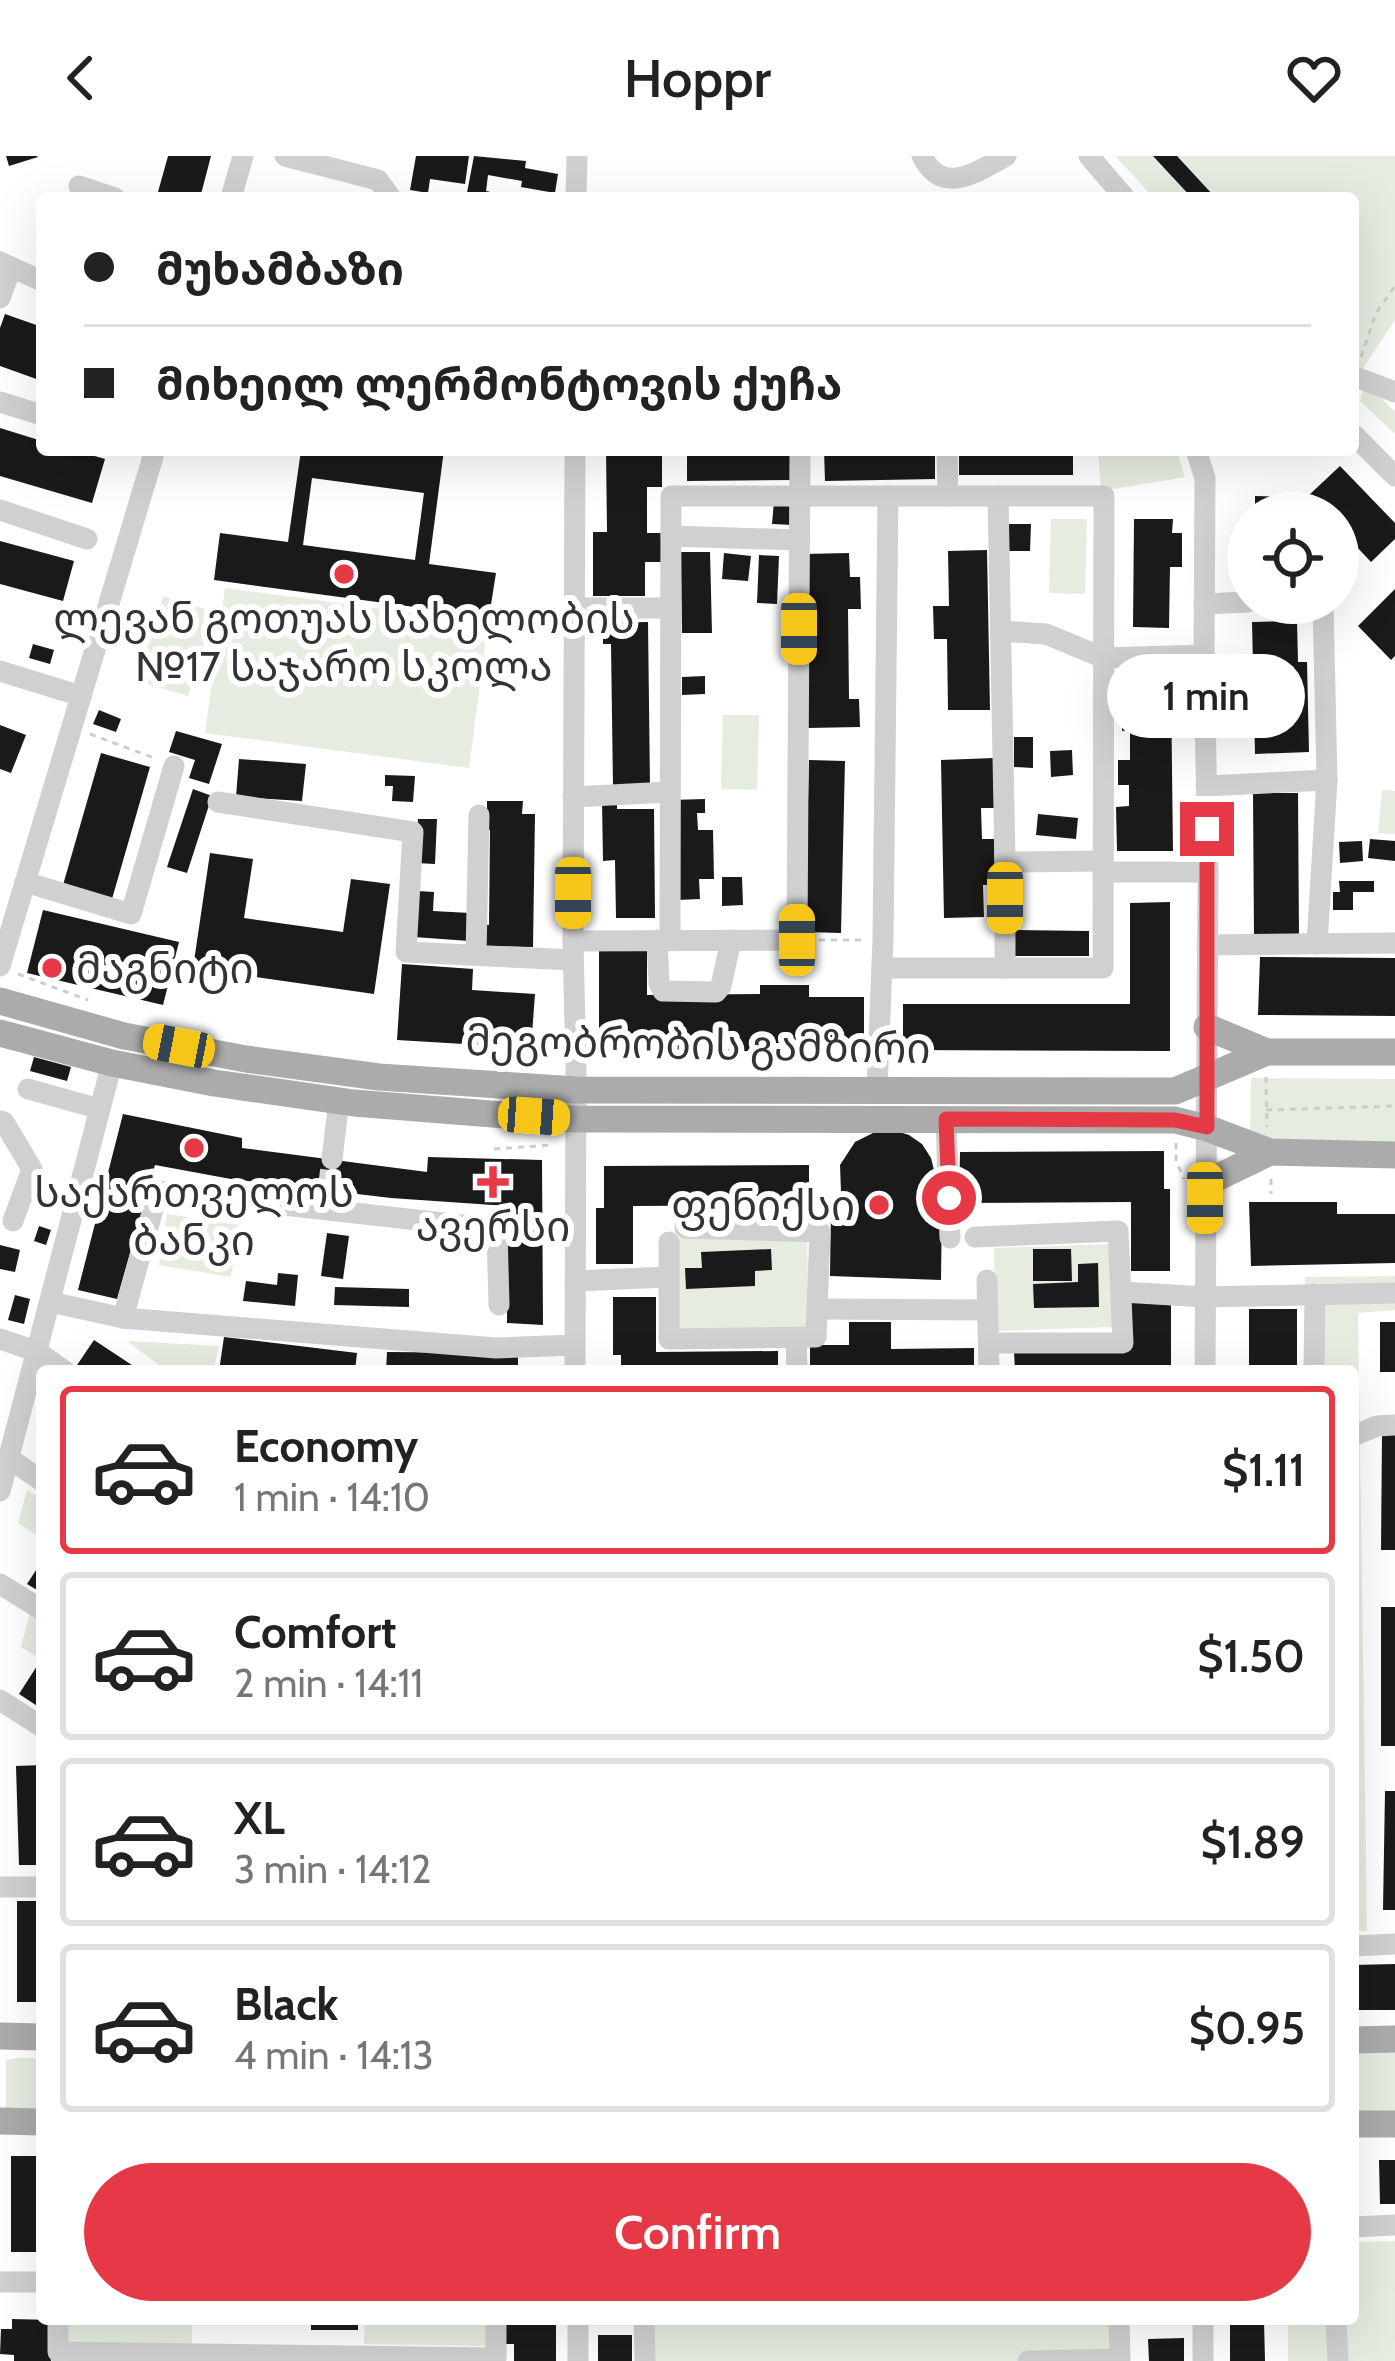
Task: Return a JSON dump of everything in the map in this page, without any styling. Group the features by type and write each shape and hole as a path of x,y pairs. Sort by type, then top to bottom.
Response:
{"main road":[{"name":"მეგობრობის გამზირი","path":"0,1001 124,1036 246,1059 380,1077 576,1090 1175,1091 1267,1052 1395,1052"},
{"path":"1207,1027 1267,1052"},
{"name":"მეგობრობის გამზირი","path":"0,1033 112,1064 339,1101 576,1119 1175,1120 1270,1152 1395,1155"},
{"path":"1196,1184 1270,1152"},
{"path":"0,2036 36,2037"},
{"path":"1359,2040 1395,2039"},
{"path":"0,2122 36,2122"},
{"path":"1359,2124 1395,2124"}],"street":[{"path":"233,192 243,156"},
{"path":"285,156 378,180 387,192"},
{"path":"577,156 577,192"},
{"path":"922,156 929,170 946,178 964,178 1006,156"},
{"path":"1089,156 1120,192"},
{"path":"79,186 97,192"},
{"path":"0,298 5,265 36,278"},
{"path":"1359,378 1395,392"},
{"path":"0,402 36,414"},
{"path":"1359,440 1395,476"},
{"path":"1,967 153,456"},
{"path":"575,456 575,1365"},
{"path":"218,802 413,832 406,952 476,955 664,940 797,940 800,456"},
{"path":"947,456 948,496"},
{"path":"1198,456 1205,478"},
{"path":"1205,1365 1196,1184 1207,1127 1204,604 1205,478 1210,456"},
{"path":"731,940 716,992 663,991 659,982 668,792 671,496 1104,496 1103,968 883,968"},
{"path":"877,1090 884,939 888,496"},
{"path":"998,496 1005,968"},
{"path":"0,510 87,539"},
{"path":"671,536 800,541"},
{"path":"1204,604 1227,603"},
{"path":"574,608 670,608"},
{"path":"1317,944 1328,780 1323,624"},
{"path":"1001,631 1046,634 1104,658 1204,655"},
{"path":"0,670 81,696"},
{"path":"25,882 131,914 173,766"},
{"path":"1206,786 1328,780"},
{"path":"573,797 668,792"},
{"path":"476,955 479,815"},
{"path":"1005,862 1208,872"},
{"path":"1207,946 1395,943"},
{"path":"0,1492 112,1064"},
{"path":"28,1089 100,1109"},
{"path":"332,1160 339,1101"},
{"path":"946,1119 950,1238"},
{"path":"0,1121 32,1169 13,1221"},
{"path":"123,1318 158,1191 327,1200 497,1229 499,1305"},
{"path":"975,1237 1118,1231 1123,1343 988,1342"},
{"path":"820,1232 816,1337 669,1339 668,1277 677,1235 820,1232"},
{"path":"575,1280 668,1277"},
{"path":"987,1280 988,1365"},
{"path":"1121,1292 1205,1297 1395,1293"},
{"path":"1314,1365 1315,1294"},
{"path":"51,1302 123,1318 496,1348 574,1345"},
{"path":"818,1309 988,1310"},
{"path":"796,1337 797,1365"},
{"path":"0,1339 38,1352 56,1365"},
{"path":"1359,1434 1395,1425"},
{"path":"8,1456 36,1477"},
{"path":"0,1584 36,1606"},
{"path":"0,1700 36,1723"},
{"path":"0,1887 36,1887"},
{"path":"1359,1946 1395,1944"},
{"path":"1359,2227 1395,2225"},
{"path":"0,2282 36,2282"},
{"path":"58,2325 58,2352 496,2358 496,2325"},
{"path":"578,2325 578,2361"},
{"path":"644,2325 645,2361"},
{"path":"1028,2361 1120,2359 1119,2325"},
{"path":"1203,2325 1203,2361"},
{"path":"1336,2325 1338,2361"}],"path":[{"path":"1359,362 1376,313 1395,286"},
{"path":"72,727 173,766"},
{"path":"797,940 884,939"},
{"path":"1,967 99,1004"},
{"path":"1267,1052 1264,1110 1271,1194"},
{"path":"1264,1110 1395,1106"},
{"path":"1175,1120 1176,1161 1196,1184"},
{"path":"494,1149 534,1145"}],"shaded area":[{"path":"1115,156 1395,156 1395,320 1359,374 1359,192 1148,192"},
{"path":"1365,382 1395,412 1395,434 1360,401"},
{"path":"1098,456 1178,456 1185,477 1101,491"},
{"path":"1051,519 1087,519 1085,594 1049,593"},
{"path":"225,588 488,623 469,768 205,733"},
{"path":"163,596 214,612 188,696 137,681"},
{"path":"723,715 759,715 757,790 721,789"},
{"path":"1382,790 1395,791 1395,834 1378,833"},
{"path":"1251,1078 1395,1079 1395,1149 1250,1144"},
{"path":"167,1214 239,1225 231,1277 159,1265"},
{"path":"807,1236 809,1329 678,1331 677,1238"},
{"path":"1111,1244 1113,1327 996,1331 994,1248"},
{"path":"1395,1276 1395,1310 1358,1313 1359,1365 1308,1365 1305,1277"},
{"path":"127,1341 219,1346 214,1365 159,1365"},
{"path":"1359,1382 1367,1931 1359,1931"},
{"path":"27,1490 36,1495 36,1534 18,1523"},
{"path":"30,1613 36,1617 36,1656 21,1647"},
{"path":"1359,2050 1395,2050 1395,2113 1359,2113"},
{"path":"36,2058 36,2112 6,2112 6,2060"},
{"path":"1395,2241 1395,2361 1288,2361 1288,2325 1359,2325 1359,2242"},
{"path":"61,2325 192,2325 192,2349 61,2347"},
{"path":"365,2325 486,2325 486,2346 364,2344"},
{"path":"635,2325 1129,2325 1129,2361 635,2361"}],"building":[{"path":"6,156 37,156 38,157 9,166"},
{"path":"168,156 211,156 202,192 158,192"},
{"path":"416,156 469,156 465,184 430,179 428,192 410,190"},
{"path":"474,156 526,161 525,168 558,174 555,192 488,175 486,191 491,192 467,192"},
{"path":"1153,156 1177,156 1210,192 1186,192"},
{"path":"5,314 36,325 36,379 0,366 0,328"},
{"path":"0,428 36,439 36,456 105,459 92,503 0,476"},
{"path":"300,456 443,456 429,564 496,573 489,617 214,580 220,533 288,542","holes":["312,478 424,493 415,560 303,545"]},
{"path":"606,456 662,456 662,487 647,487 647,533 661,533 661,562 645,562 645,596 593,596 593,532 607,532"},
{"path":"687,456 791,456 791,480 687,481"},
{"path":"824,456 935,456 935,479 825,481"},
{"path":"959,456 1073,456 1073,475 959,475"},
{"path":"1340,466 1395,523 1395,539 1371,562 1359,549 1359,492 1312,492"},
{"path":"774,501 794,502 793,525 772,524"},
{"path":"1134,519 1173,519 1172,533 1182,533 1182,567 1170,567 1169,628 1133,627"},
{"path":"1005,524 1031,524 1030,551 1005,551"},
{"path":"0,541 74,561 63,601 0,584"},
{"path":"987,550 990,710 948,710 947,639 934,639 933,606 949,606 948,551"},
{"path":"681,552 710,552 712,633 682,633"},
{"path":"724,553 751,556 748,581 722,579"},
{"path":"849,553 850,577 860,577 861,609 848,609 849,699 859,699 860,727 807,728 804,554"},
{"path":"759,555 779,556 777,604 757,603"},
{"path":"1395,589 1395,656 1391,660 1358,626"},
{"path":"648,622 650,786 613,787 611,644 603,644 603,623"},
{"path":"1252,624 1297,624 1298,662 1307,662 1309,752 1255,754"},
{"path":"33,644 54,650 50,664 29,658"},
{"path":"705,676 705,694 682,695 682,677"},
{"path":"1130,685 1171,685 1173,851 1117,851 1116,807 1129,806 1129,785 1118,785 1118,760 1130,760 1130,730 1122,731 1122,709 1130,709"},
{"path":"99,710 121,719 116,732 93,724"},
{"path":"0,725 26,735 11,773 0,769"},
{"path":"176,731 222,744 209,784 189,778 195,760 169,752"},
{"path":"1014,737 1033,737 1033,768 1014,767"},
{"path":"1072,750 1073,775 1051,777 1050,751"},
{"path":"101,753 150,767 112,899 63,885"},
{"path":"994,758 995,808 981,808 982,839 994,839 995,885 983,885 984,917 944,918 941,760"},
{"path":"239,759 306,764 302,801 236,797"},
{"path":"809,760 845,761 841,933 805,932"},
{"path":"385,775 415,776 413,802 392,801 393,786 385,786"},
{"path":"193,789 212,796 187,873 167,867"},
{"path":"1253,793 1298,793 1299,938 1254,939"},
{"path":"705,799 705,813 697,813 698,830 713,830 714,879 699,879 700,899 677,900 670,800"},
{"path":"487,801 523,801 522,814 535,814 533,947 480,946 481,924 489,925"},
{"path":"602,802 617,802 617,809 654,809 655,918 616,918 615,860 603,861"},
{"path":"1038,814 1078,818 1076,839 1036,835"},
{"path":"418,819 437,819 435,864 416,863"},
{"path":"1370,839 1395,841 1395,861 1368,858"},
{"path":"1362,841 1363,861 1340,863 1339,842"},
{"path":"210,853 253,859 244,918 343,932 351,879 390,884 374,994 193,968"},
{"path":"722,877 742,877 743,905 722,906"},
{"path":"1339,881 1374,881 1374,892 1353,892 1353,910 1333,910 1333,892 1340,892"},
{"path":"417,891 434,892 433,911 470,913 469,941 414,937"},
{"path":"1170,902 1170,1051 903,1050 903,1004 1130,1004 1130,903"},
{"path":"43,910 179,942 163,1005 27,973"},
{"path":"1014,930 1089,931 1089,956 1013,956"},
{"path":"599,946 647,946 647,995 760,994 760,985 809,985 809,997 864,997 864,1045 599,1052"},
{"path":"1260,957 1395,958 1395,1016 1258,1015"},
{"path":"402,964 473,969 472,990 535,994 531,1048 397,1040"},
{"path":"34,1057 71,1067 67,1081 30,1071"},
{"path":"123,1114 242,1138 242,1148 427,1172 428,1157 542,1160 543,1325 507,1323 507,1206 391,1198 155,1165 117,1299 78,1290"},
{"name":"ფენიქსი","path":"879,1130 909,1135 931,1158 934,1190 927,1205 942,1205 941,1280 830,1276 831,1205 847,1205 841,1192 840,1165 855,1142"},
{"path":"1164,1151 1164,1189 1170,1189 1170,1271 1131,1271 1131,1202 959,1203 960,1152"},
{"path":"809,1165 809,1205 633,1206 633,1264 596,1264 596,1208 604,1208 604,1166"},
{"path":"1249,1202 1337,1202 1337,1214 1395,1214 1395,1263 1251,1266"},
{"path":"39,1226 51,1230 46,1245 34,1241"},
{"path":"327,1233 349,1236 343,1279 321,1276"},
{"path":"0,1245 20,1250 15,1272 0,1269"},
{"path":"771,1249 772,1270 755,1271 755,1286 686,1289 685,1268 702,1268 701,1252"},
{"path":"1033,1249 1071,1249 1072,1281 1033,1281"},
{"path":"1098,1263 1099,1307 1034,1308 1033,1284 1078,1282 1078,1264"},
{"path":"278,1273 298,1275 295,1306 243,1301 246,1281 277,1285"},
{"path":"335,1287 409,1289 409,1307 334,1305"},
{"path":"15,1295 30,1299 24,1324 8,1320"},
{"path":"613,1297 656,1297 656,1352 778,1351 778,1365 621,1365 621,1355 613,1355"},
{"path":"1171,1300 1171,1365 1015,1365 1014,1351 1131,1350 1130,1301"},
{"path":"1249,1309 1297,1309 1297,1365 1249,1365"},
{"path":"849,1322 891,1322 891,1349 974,1348 974,1365 810,1365 810,1345 849,1345"},
{"path":"1380,1322 1395,1322 1395,1372 1380,1372"},
{"path":"224,1337 357,1353 356,1365 220,1365"},
{"path":"94,1340 132,1365 77,1365"},
{"path":"387,1352 518,1353 518,1365 386,1365"},
{"path":"1382,1433 1395,1433 1395,1550 1381,1550"},
{"path":"1381,1607 1395,1607 1395,1746 1381,1746"},
{"path":"36,1668 36,1705 19,1694"},
{"path":"36,1765 36,1865 19,1865 16,1766"},
{"path":"1385,1791 1395,1791 1395,1910 1383,1910"},
{"path":"17,1901 36,1901 36,2002 17,2002"},
{"path":"1395,1964 1395,2010 1359,2010 1359,1965"},
{"path":"11,2156 36,2156 36,2252 11,2252"},
{"path":"1379,2160 1395,2160 1395,2204 1380,2204"},
{"path":"12,2319 52,2325 51,2361 14,2361 14,2355 0,2354 1,2329 12,2329"},
{"path":"311,2325 358,2325 358,2330 311,2330"},
{"path":"502,2325 556,2325 556,2361 514,2361 514,2344 502,2344"},
{"path":"1230,2325 1264,2325 1265,2361 1230,2361"},
{"path":"598,2335 632,2335 632,2361 598,2361"},
{"path":"1184,2338 1184,2361 1149,2361 1148,2339"}],"tunnel":[{"path":"328,1191 332,1159"}],"place":[{"name":"ლევან გოთუას სახელობის №17 საჯარო სკოლა","path":"344,574"},
{"name":"მაგნიტი","path":"52,968"},
{"name":"საქართველოს ბანკი","path":"194,1148"},
{"name":"ავერსი","path":"493,1182"},
{"name":"ფენიქსი","path":"879,1205"}],"route":[{"path":"949,1198 946,1119 1175,1120 1207,1127 1207,829"}]}
